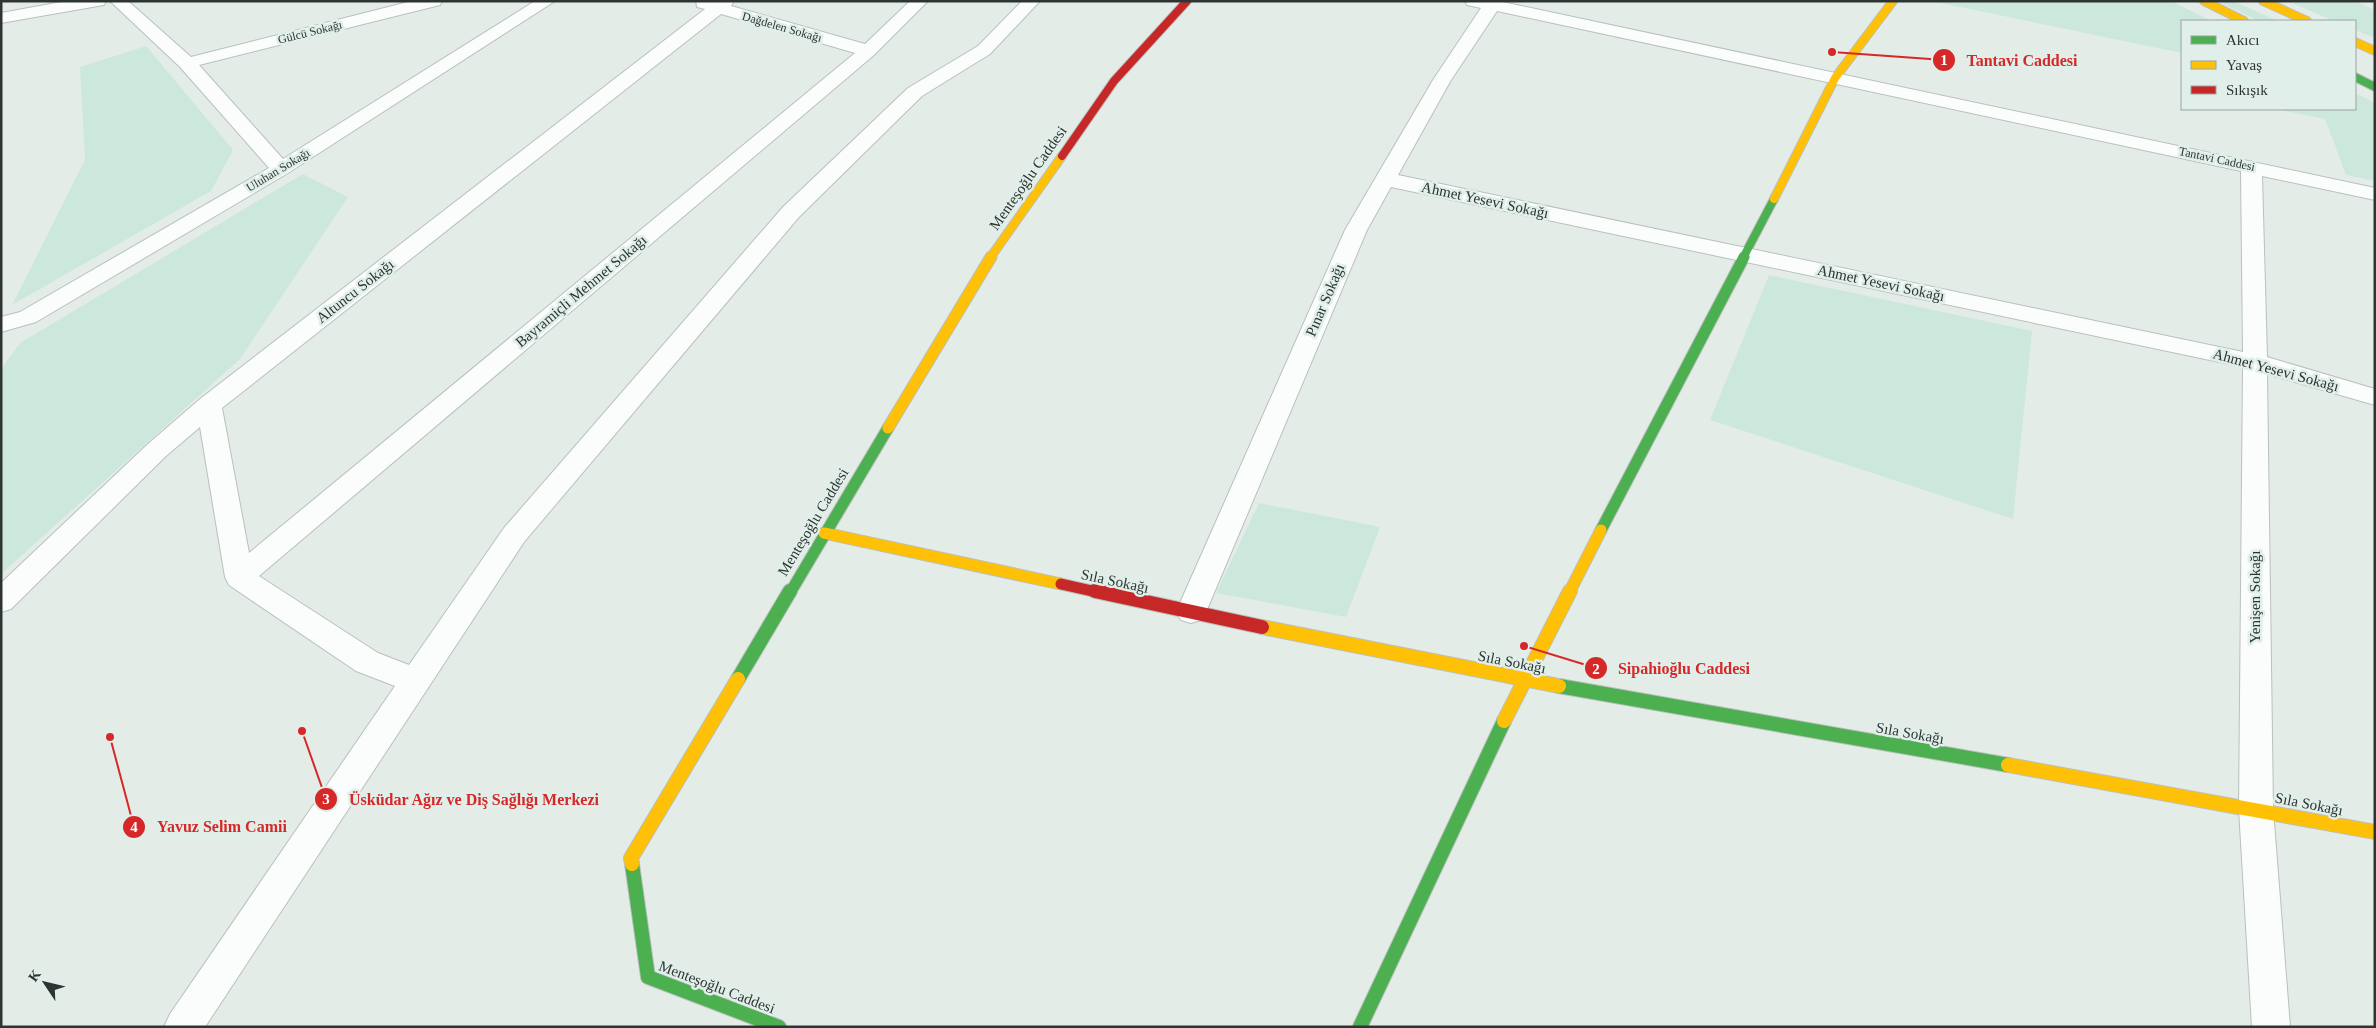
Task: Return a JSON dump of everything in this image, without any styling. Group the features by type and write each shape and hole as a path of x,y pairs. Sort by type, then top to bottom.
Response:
{"main road":[{"name":"Menteşoğlu Caddesi","path":"779,1027 648,977 631,858 986,263 1114,80 1187,1"},
{"path":"1360,1027 1523,680 1746,254 1835,78 1893,1"},
{"path":"2204,1 2242,20"},
{"path":"2263,1 2305,20"},
{"path":"2356,42 2375,51"},
{"path":"2356,78 2375,87"},
{"name":"Sıla Sokağı","path":"824,533 1191,612 1523,680 2256,809 2375,832"}],"street":[{"path":"1,18 98,1"},
{"path":"118,1 186,64 281,169"},
{"name":"Gülcü Sokağı","path":"186,64 434,1"},
{"name":"Uluhan Sokağı","path":"1,325 28,317 281,169 547,1"},
{"name":"Bayramiçli Mehmet Sokağı","path":"239,577 868,51 920,1"},
{"path":"183,1027 514,535 791,212 915,92 984,50 1032,1"},
{"name":"Tantavi Caddesi","path":"1482,3 2375,194"},
{"name":"Pınar Sokağı","path":"1191,612 1356,230 1442,80 1482,3"},
{"name":"Dağdelen Sokağı","path":"713,4 868,51"},
{"name":"Altuncu Sokağı","path":"1,601 157,450 210,405 713,4"},
{"name":"Yenişen Sokağı","path":"2251,166 2255,362 2256,809 2271,1027"},
{"name":"Ahmet Yesevi Sokağı","path":"1385,179 2255,362 2375,397"},
{"path":"210,405 239,577 367,662 416,681"}],"green space":[{"path":"1931,1 2171,1 2209,20 2181,20 2181,53"},
{"path":"2217,1 2233,1 2276,20 2257,20"},
{"path":"2287,1 2355,1 2375,10 2375,38 2356,30 2356,20 2332,20"},
{"path":"146,46 233,150 211,191 12,305 85,160 80,67"},
{"path":"2356,94 2375,103 2375,181 2346,175 2325,119 2281,110 2356,110"},
{"path":"303,174 348,197 240,359 1,574 1,369 20,343"},
{"path":"1769,275 2032,331 2013,519 1710,420"},
{"path":"1259,503 1380,527 1346,617 1216,593"}],"traffic: fast":[{"path":"2356,78 2375,87"},
{"path":"1601,530 1774,199"},
{"path":"738,679 888,428"},
{"path":"1559,686 2008,765"},
{"path":"1360,1027 1504,721"},
{"path":"632,864 648,977 779,1027"}],"traffic: slow":[{"path":"1774,199 1835,78 1893,1"},
{"path":"2204,1 2242,20"},
{"path":"2263,1 2305,20"},
{"path":"2356,42 2375,51"},
{"path":"888,428 986,263 1062,156"},
{"path":"1504,721 1601,530"},
{"path":"824,533 1061,584"},
{"path":"1262,627 1559,686"},
{"path":"632,864 631,858 738,679"},
{"path":"2008,765 2375,832"}],"traffic: jam":[{"path":"1062,156 1114,81 1187,1"},
{"path":"1061,584 1262,627"}],"place":[{"name":"Tantavi Caddesi","path":"1832,52"},
{"name":"Sipahioğlu Caddesi","path":"1524,646"},
{"name":"Üsküdar Ağız ve Diş Sağlığı Merkezi","path":"302,731"},
{"name":"Yavuz Selim Camii","path":"110,737"}]}
